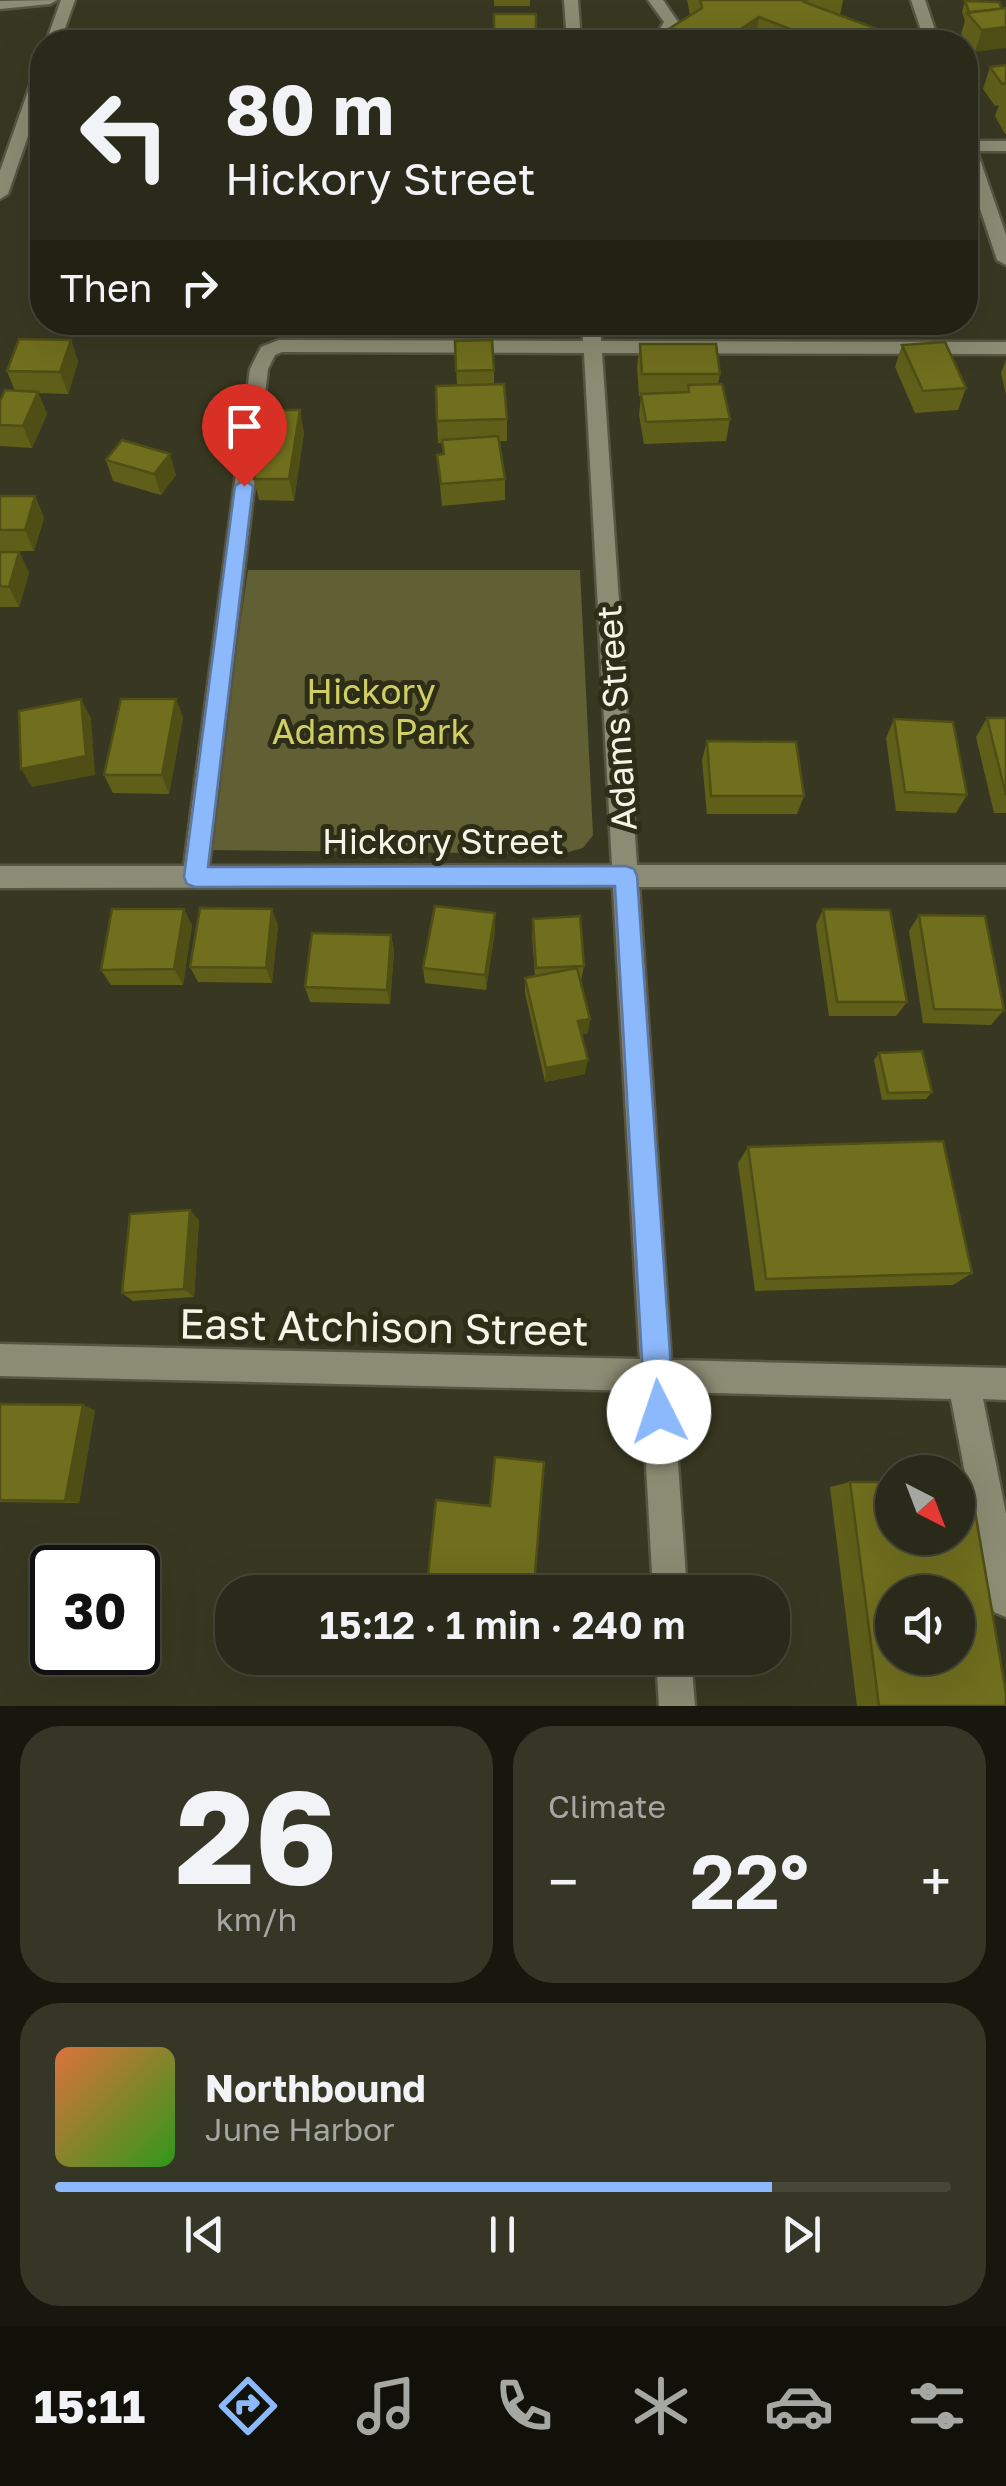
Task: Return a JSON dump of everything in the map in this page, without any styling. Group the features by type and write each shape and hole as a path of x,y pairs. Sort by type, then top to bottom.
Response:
{"street":[{"path":"0,5 50,0"},
{"path":"58,30 68,0"},
{"path":"571,0 573,30"},
{"path":"655,0 669,14 666,30"},
{"path":"918,0 928,30"},
{"path":"0,194 6,162 30,103"},
{"path":"978,143 1006,146"},
{"path":"978,177 1006,260"},
{"path":"195,877 259,369 268,351 279,346 592,335 1006,348"},
{"name":"Adams Street","path":"592,335 669,1575"},
{"name":"Hickory Street","path":"0,877 1006,876"},
{"name":"East Atchison Street","path":"0,1360 1006,1384"},
{"path":"964,1384 1006,1600"},
{"path":"675,1675 678,1706"}],"green space":[{"name":"Hickory Adams Park","path":"248,570 580,570 593,835 583,848 561,854 207,850"}],"building":[{"path":"700,0 807,0 804,2 880,30 793,30 759,17 739,30 667,30 702,8"},
{"path":"965,1 999,2 1002,9 969,12"},
{"path":"1006,8 1006,27 982,30 967,13"},
{"path":"494,14 536,14 536,30 494,30"},
{"path":"1006,65 1006,83 1002,84 990,67"},
{"path":"19,339 71,340 60,372 7,371"},
{"path":"492,340 494,370 456,371 455,341"},
{"path":"945,342 966,388 923,391 902,345"},
{"path":"640,344 716,344 720,374 642,374"},
{"path":"504,384 507,419 437,421 436,386"},
{"path":"722,384 730,419 646,422 641,394 689,392 688,385"},
{"path":"5,390 38,392 23,426 0,425 0,401"},
{"path":"266,410 300,410 289,479 254,479"},
{"path":"498,436 505,479 441,484 437,455 444,454 442,440"},
{"path":"122,440 170,454 154,474 106,460"},
{"path":"0,496 35,496 25,530 0,530"},
{"path":"0,552 19,552 9,587 0,586"},
{"path":"81,699 86,756 21,769 19,711"},
{"path":"121,699 176,699 162,775 104,775"},
{"path":"987,718 1006,718 1006,795"},
{"path":"894,719 953,722 967,795 905,792"},
{"path":"707,741 796,742 804,796 711,796"},
{"path":"435,906 495,913 485,975 423,968"},
{"path":"200,908 272,909 266,968 190,967"},
{"path":"112,909 184,909 174,969 101,970"},
{"path":"823,909 890,910 907,1002 837,1002"},
{"path":"919,915 985,916 1004,1010 934,1009"},
{"path":"580,916 584,966 536,968 533,919"},
{"path":"312,933 391,935 387,990 305,987"},
{"path":"577,968 590,1019 578,1021 588,1060 546,1068 525,978"},
{"path":"922,1051 932,1092 888,1093 879,1053"},
{"path":"943,1141 972,1273 766,1279 748,1147"},
{"path":"190,1210 184,1289 122,1293 130,1214"},
{"path":"0,1404 83,1405 65,1501 0,1500"},
{"path":"495,1457 544,1462 535,1575 428,1575 436,1500 490,1506"},
{"path":"850,1482 875,1482 875,1555 975,1555 975,1511 1006,1706 879,1706"}],"route":[{"path":"244,486 195,877 626,876 659,1412"}]}
